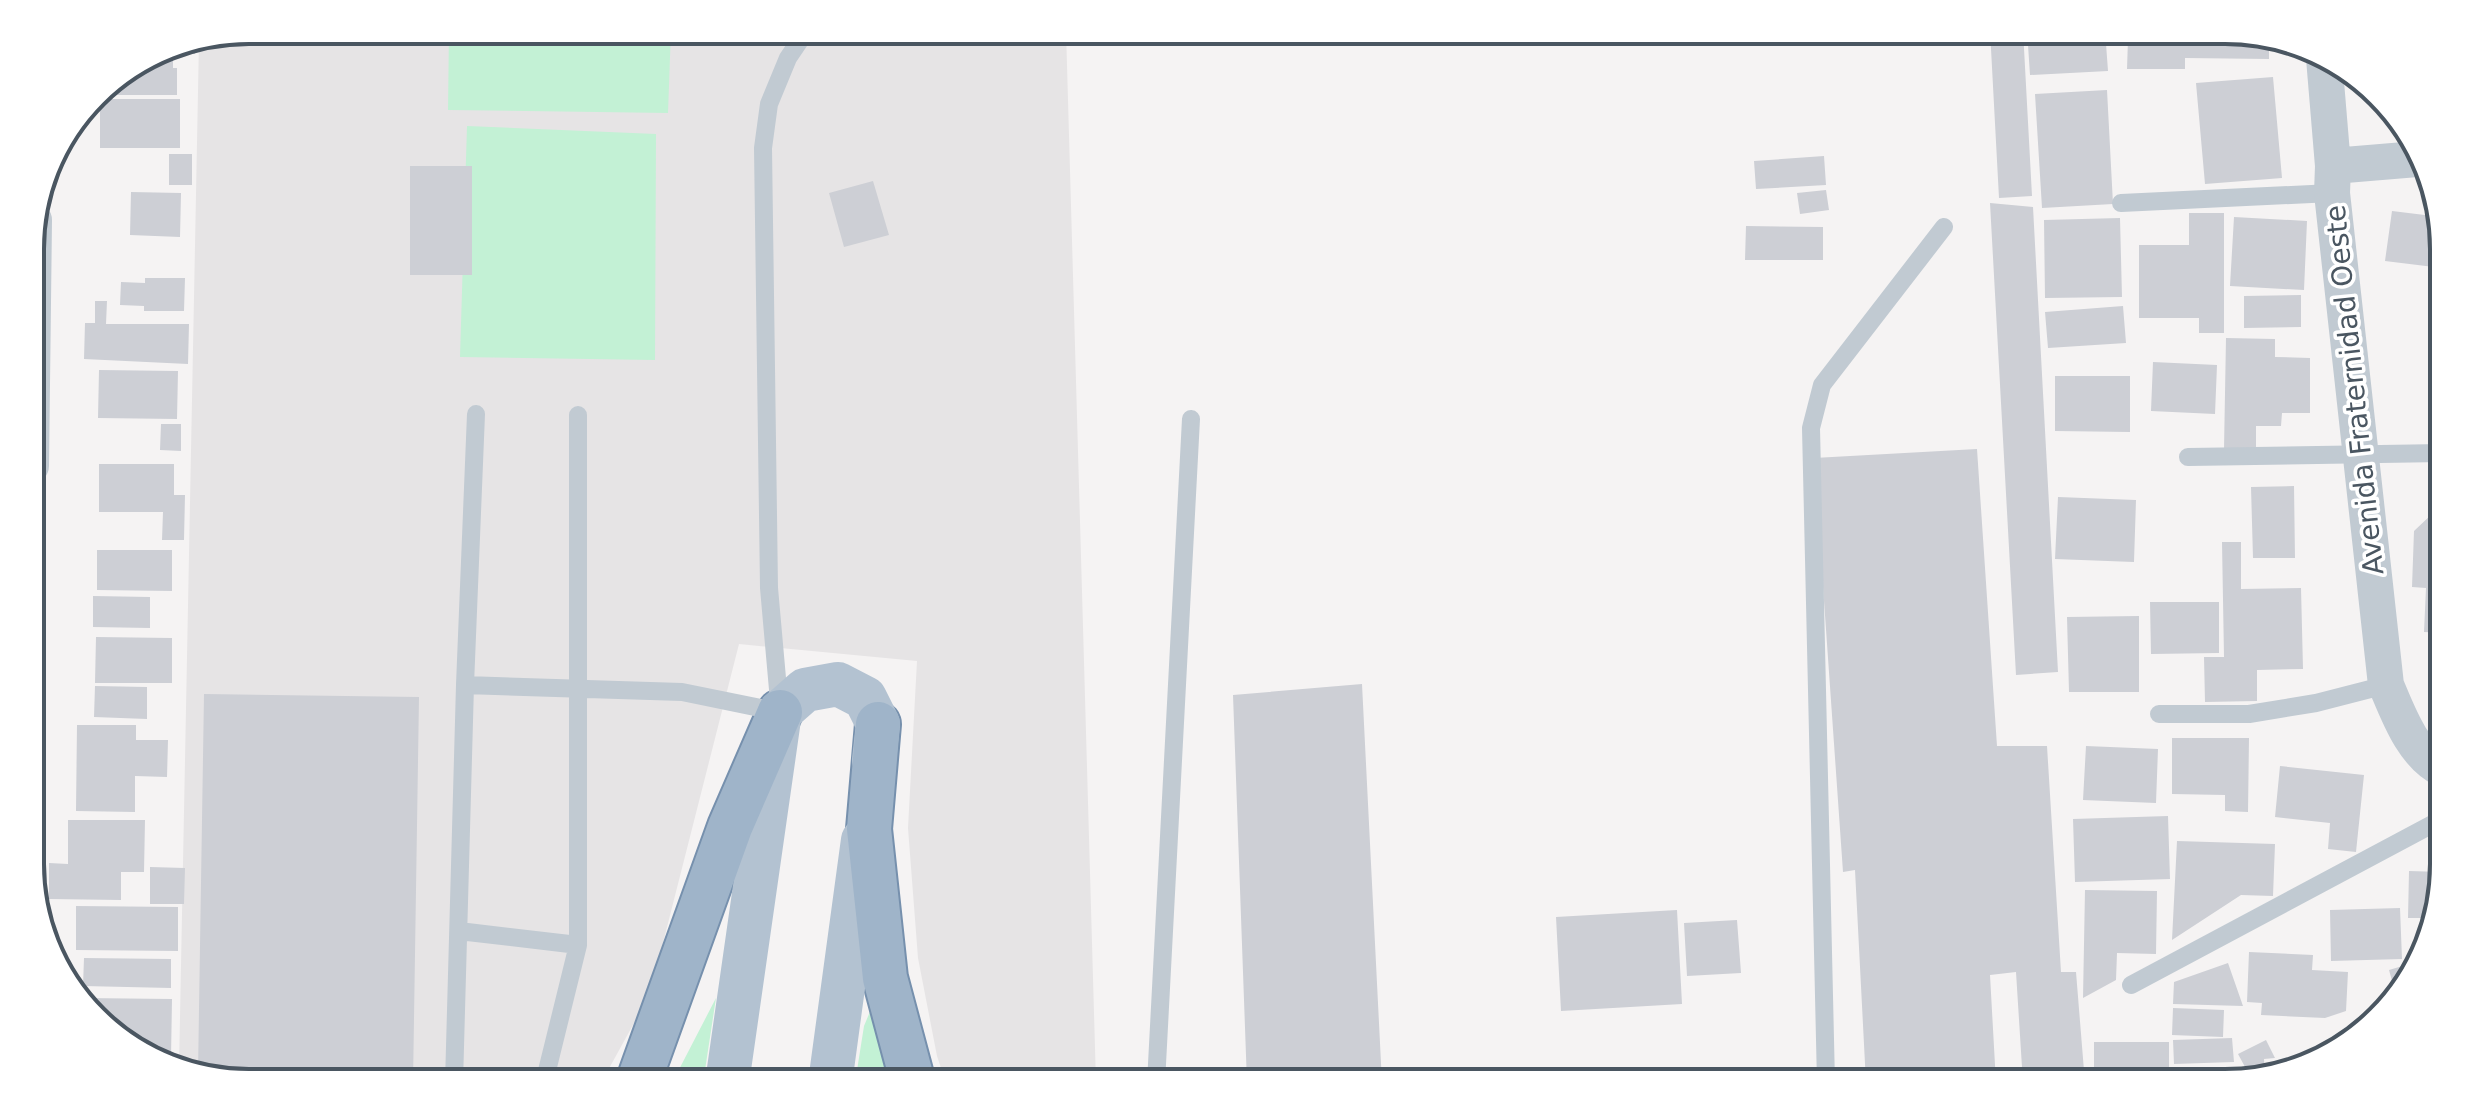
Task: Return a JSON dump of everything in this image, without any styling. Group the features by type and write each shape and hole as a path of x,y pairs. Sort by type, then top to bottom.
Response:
{"highway":[{"path":"643,1069 730,827 780,712"},
{"path":"878,724 869,829 885,978 909,1069"}],"main road":[{"path":"729,1069 780,712 805,690 838,684 865,698 878,724 832,1069"}],"street":[{"name":"Avenida Fraternidad Oeste","path":"2325,70 2332,180 2386,685 2400,718 2430,763"},
{"path":"2332,180 2410,161"}],"lane":[{"path":"465,685 682,692 780,712 769,588 763,148 769,104 788,58 798,44"},
{"path":"2121,203 2332,180"},
{"path":"1826,1069 1811,428 1822,385 1944,227"},
{"path":"454,1069 476,414"},
{"path":"547,1069 578,945 578,415"},
{"path":"1157,1069 1191,419"},
{"path":"2188,457 2430,453"},
{"path":"2159,714 2249,714 2316,703 2386,685"},
{"path":"2131,985 2430,825"},
{"path":"459,931 578,945"}],"shaded area":[{"path":"249,44 1066,44 1096,1069 941,1069 918,958 908,828 917,661 739,644 650,994 609,1069 249,1069 209,1065 179,1056 199,50"}],"green space":[{"path":"449,44 670,44 668,113 448,110"},
{"path":"467,126 656,134 655,360 460,357"},
{"path":"716,998 705,1069 679,1069"},
{"path":"874,1002 895,1069 857,1069 864,1026"}],"building":[{"path":"1991,44 2024,44 2032,196 1999,198"},
{"path":"2028,44 2106,44 2108,71 2030,75"},
{"path":"2128,44 2225,44 2269,49 2269,59 2185,58 2185,69 2127,69"},
{"path":"173,59 173,68 177,68 177,95 114,95 146,71"},
{"path":"2273,77 2282,178 2205,184 2196,83"},
{"path":"2107,90 2113,204 2042,208 2035,94"},
{"path":"110,99 180,99 180,148 100,148 100,109"},
{"path":"169,154 192,154 192,185 169,185"},
{"path":"1824,156 1826,185 1756,189 1754,161"},
{"path":"410,166 472,166 472,275 410,275"},
{"path":"873,181 889,235 844,247 829,193"},
{"path":"1826,190 1829,210 1800,214 1797,193"},
{"path":"131,192 181,193 180,237 130,235"},
{"path":"1990,203 2033,207 2058,672 2016,675"},
{"path":"2392,211 2427,215 2430,267 2385,261"},
{"path":"2189,213 2224,213 2224,333 2199,333 2199,318 2139,318 2139,245 2189,245"},
{"path":"2234,217 2307,221 2304,290 2230,286"},
{"path":"2120,218 2122,297 2045,298 2044,220"},
{"path":"1746,226 1823,227 1823,260 1745,260"},
{"path":"145,278 185,278 184,311 144,311 144,306 120,305 121,282 145,283"},
{"path":"2301,295 2301,327 2244,328 2244,296"},
{"path":"95,301 107,301 106,324 189,324 188,364 84,359 85,323 95,323"},
{"path":"2123,306 2126,343 2048,348 2045,312"},
{"path":"2226,338 2275,339 2275,357 2310,358 2310,413 2282,413 2281,426 2256,426 2256,449 2224,449"},
{"path":"2153,362 2217,365 2215,414 2151,411"},
{"path":"99,370 178,371 177,419 98,418"},
{"path":"2055,376 2130,376 2130,432 2055,431"},
{"path":"161,424 181,424 181,451 160,450"},
{"path":"1977,449 1997,746 2047,746 2061,972 2076,972 2084,1069 2022,1069 2016,972 1990,975 1995,1069 1865,1069 1855,870 1843,872 1814,458"},
{"path":"99,464 174,464 174,495 185,495 184,540 162,540 163,512 99,512"},
{"path":"2294,486 2295,558 2253,558 2251,487"},
{"path":"2058,497 2136,500 2134,562 2055,559"},
{"path":"2430,516 2430,632 2424,632 2426,588 2412,587 2414,531"},
{"path":"2222,542 2241,542 2241,589 2301,588 2303,669 2257,670 2257,701 2205,702 2204,657 2224,657"},
{"path":"97,550 172,550 172,591 97,590"},
{"path":"93,596 150,597 150,628 93,627"},
{"path":"2150,602 2219,602 2219,653 2151,654"},
{"path":"2139,616 2139,692 2069,692 2067,617"},
{"path":"96,637 172,638 172,683 95,683"},
{"path":"1362,684 1381,1069 1246,1069 1233,695"},
{"path":"95,686 147,687 147,719 94,717"},
{"path":"204,694 419,697 413,1069 249,1069 198,1062"},
{"path":"77,725 136,725 136,740 168,740 167,777 135,776 135,812 76,811"},
{"path":"2172,738 2249,738 2248,812 2225,811 2225,795 2172,794"},
{"path":"2086,746 2158,749 2156,803 2083,800"},
{"path":"2280,766 2364,775 2356,852 2328,849 2330,823 2275,817"},
{"path":"2168,816 2170,879 2075,882 2073,819"},
{"path":"68,820 145,820 144,872 121,872 121,900 49,899 49,863 68,864"},
{"path":"2177,841 2275,844 2273,896 2241,895 2172,940"},
{"path":"150,867 185,868 184,904 150,904"},
{"path":"2409,871 2430,872 2422,918 2408,918"},
{"path":"2085,890 2157,891 2156,954 2117,953 2116,980 2083,998"},
{"path":"76,906 178,907 178,951 76,950"},
{"path":"2400,908 2402,959 2331,961 2330,910"},
{"path":"1677,910 1682,1004 1561,1011 1556,917"},
{"path":"1737,920 1741,973 1687,976 1684,923"},
{"path":"2249,952 2313,955 2312,970 2348,972 2346,1011 2325,1018 2261,1015 2262,1003 2247,1002"},
{"path":"84,958 171,959 171,988 83,984"},
{"path":"2228,963 2243,1006 2173,1004 2174,982"},
{"path":"2403,966 2392,982 2389,970"},
{"path":"94,998 172,999 171,1053 146,1042 124,1027"},
{"path":"2173,1008 2224,1010 2223,1037 2172,1035"},
{"path":"2232,1038 2234,1062 2174,1064 2173,1040"},
{"path":"2266,1040 2275,1058 2264,1059 2264,1065 2246,1068 2238,1054"},
{"path":"2094,1042 2169,1042 2169,1069 2094,1069"}]}
